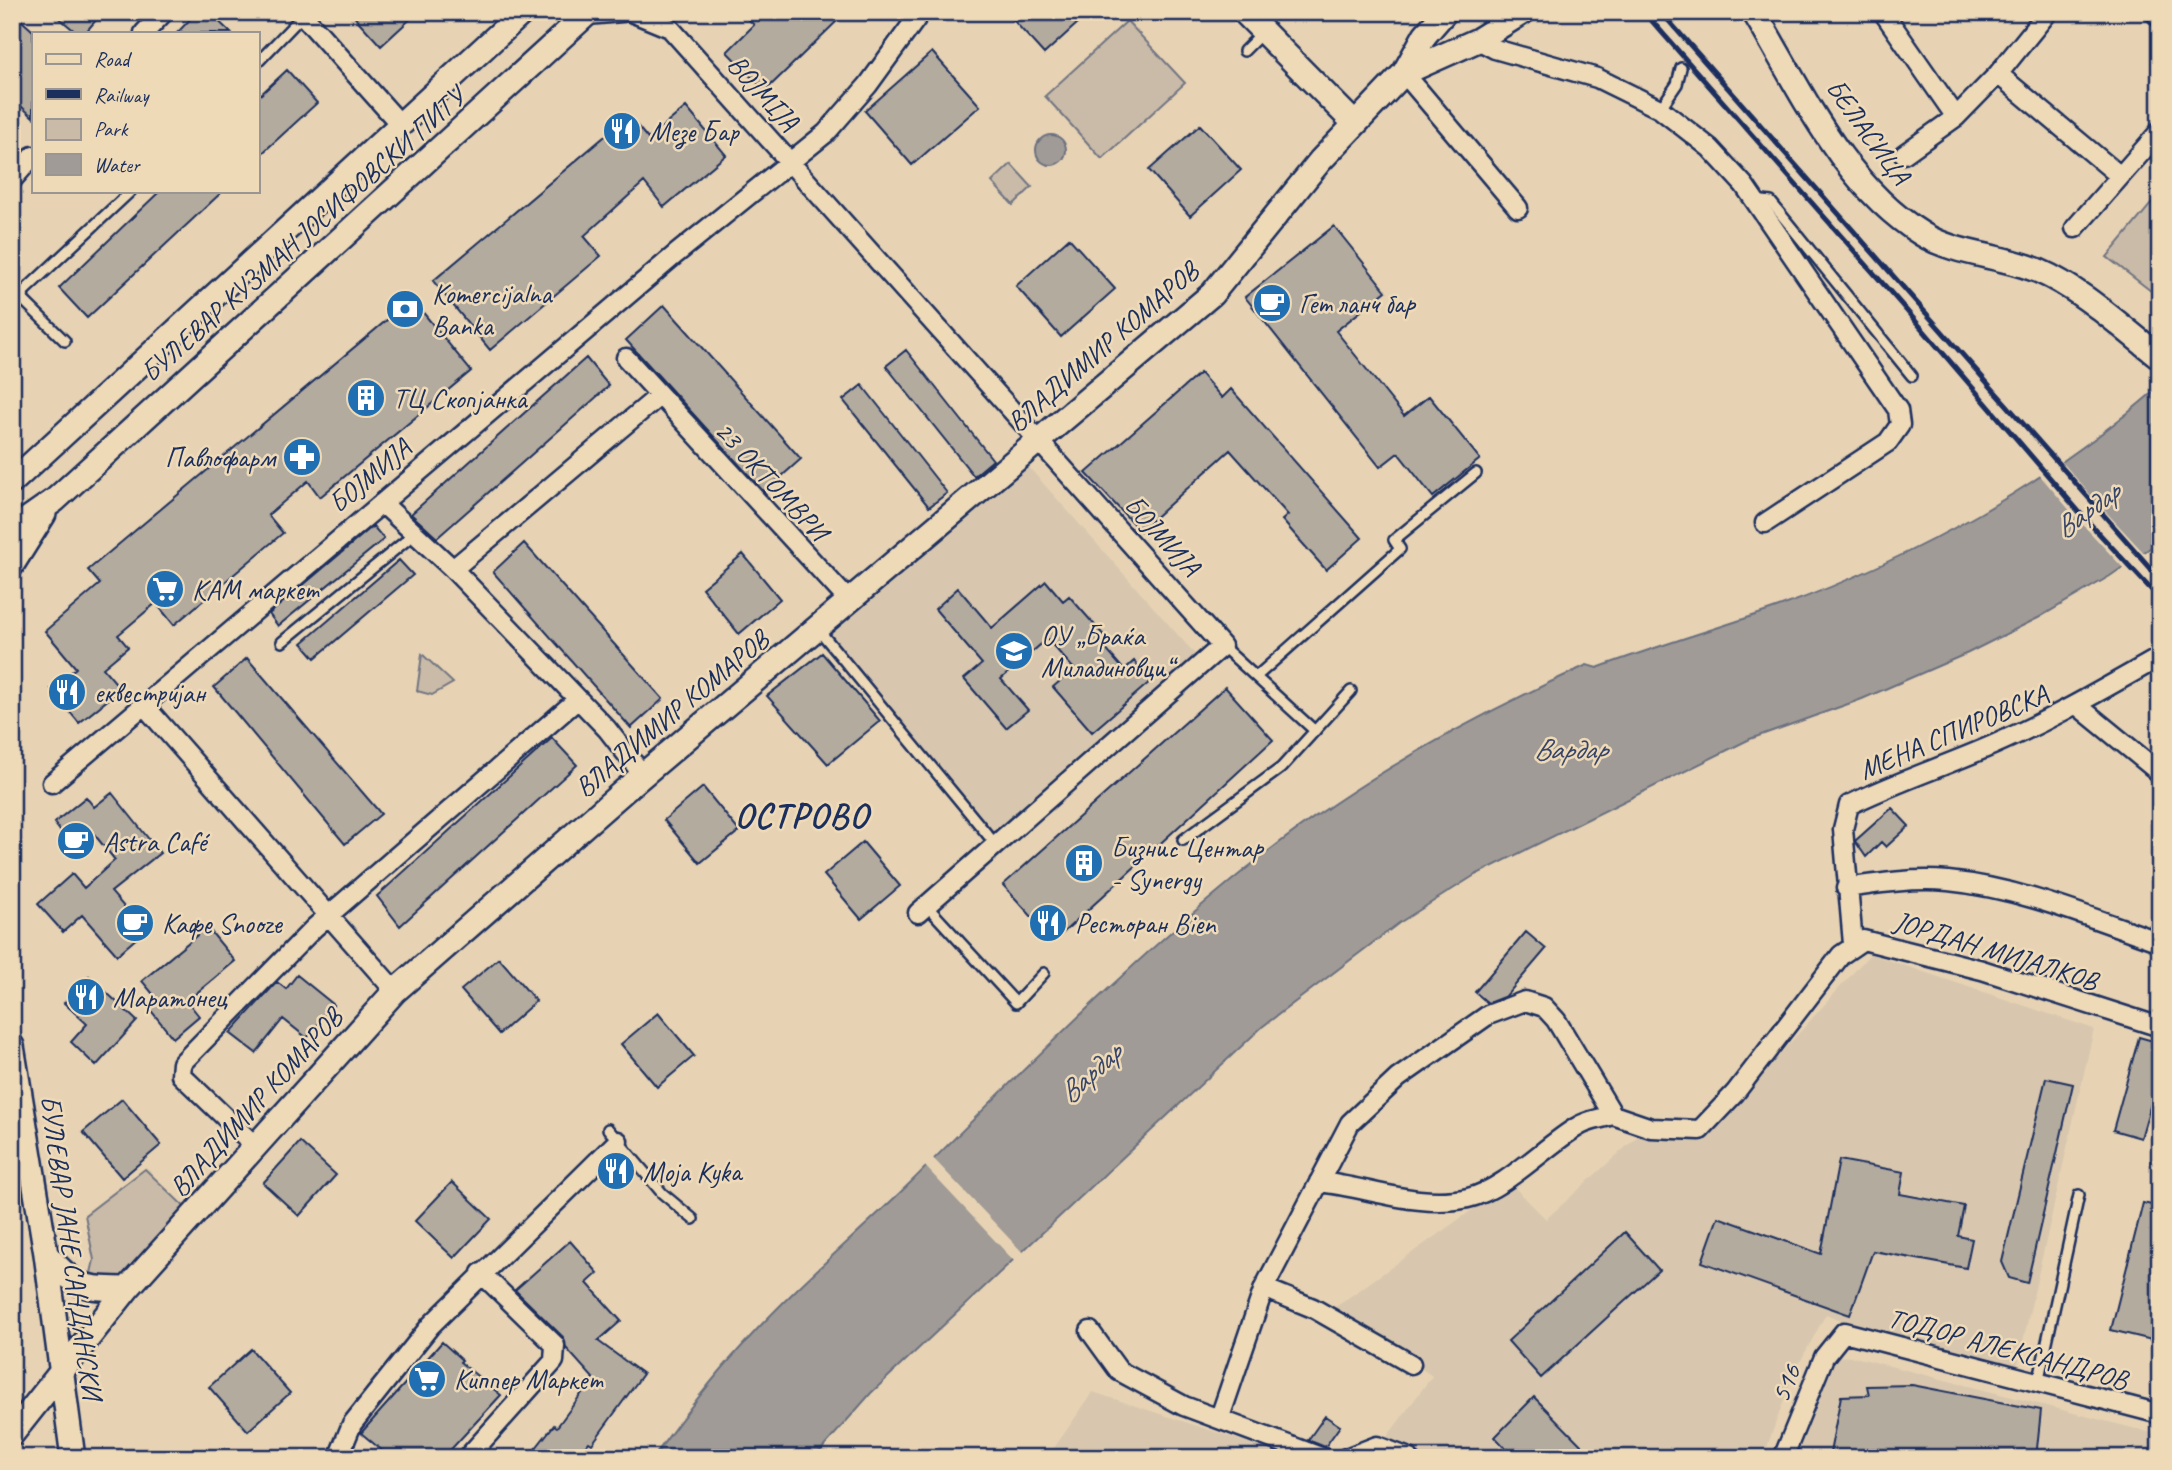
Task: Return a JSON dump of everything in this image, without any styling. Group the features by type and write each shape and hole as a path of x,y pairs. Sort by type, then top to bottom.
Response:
{"street":[{"path":"145,32 163,12"},
{"name":"БУЛЕВАР КУЗМАН ЈОСИФОВСКИ ПИТУ","path":"12,482 399,123 523,12"},
{"path":"588,13 622,12"},
{"path":"631,12 668,20"},
{"name":"БОЈМИЈА","path":"52,783 382,503 826,133 859,95 921,12"},
{"path":"1244,12 1355,124"},
{"name":"ВЛАДИМИР КОМАРОВ","path":"12,1434 127,1289 395,991 848,600 1039,443 1212,294 1297,189 1404,74 1424,35 1446,12"},
{"name":"ВЛАДИМИР КОМАРОВ","path":"1404,74 1478,40 1523,12"},
{"name":"БЕЛАСИЦА","path":"1754,12 1841,154 1866,188 1891,211 1936,241 2046,275 2086,301 2160,357"},
{"path":"1883,12 1956,117"},
{"path":"1904,154 1956,117 1998,74 2048,12"},
{"path":"2154,12 2160,18"},
{"path":"303,13 399,123"},
{"name":"БУЛЕВАР КУЗМАН ЈОСИФОВСКИ ПИТУ","path":"12,530 55,500 588,13"},
{"name":"BOJMIJA","path":"668,20 791,161"},
{"path":"1478,40 1495,49 1598,78 1660,109 1710,148 1755,200 1898,410 1900,425 1888,442 1765,523"},
{"path":"1404,74 1518,208"},
{"path":"1998,74 2120,176"},
{"path":"2075,228 2160,131"},
{"path":"12,180 32,157"},
{"name":"БОЈМИЈА","path":"791,161 1039,443 1143,552 1222,646"},
{"name":"23 ОКТОМВРИ","path":"626,358 848,600"},
{"path":"453,569 659,396"},
{"name":"БУЛЕВАР КУЗМАН ЈОСИФОВСКИ ПИТУ","path":"12,565 29,534 55,500"},
{"path":"382,503 413,535 453,569 607,729 643,775"},
{"path":"923,910 1222,646"},
{"name":"МЕНА СПИРОВСКА","path":"1853,944 1846,888 1843,829 1849,805 1894,783 1993,745 2077,705 2160,657"},
{"path":"255,1146 181,1075 179,1069 209,1034 328,917 577,700"},
{"path":"143,704 395,991"},
{"name":"МЕНА СПИРОВСКА","path":"2077,705 2160,773"},
{"path":"1846,888 1892,881 1947,881 2003,889 2160,942"},
{"name":"ЈОРДАН МИЈАЛКОВ","path":"1613,1115 1651,1128 1700,1130 1735,1093 1841,955 1853,944 1871,940 1957,963 2160,1027"},
{"path":"1220,1417 1264,1288 1319,1182 1350,1123 1398,1078 1488,1015 1525,1001 1544,1007 1556,1020 1613,1115 1579,1125 1510,1176 1472,1197 1451,1201 1391,1197 1346,1185 1319,1182"},
{"name":"БУЛЕВАР ЈАНЕ САНДАНСКИ","path":"12,1046 46,1254 73,1458"},
{"path":"338,1458 352,1424 431,1325 613,1135"},
{"path":"46,1254 69,1280 88,1288 127,1289"},
{"path":"467,1458 518,1405 554,1361 556,1353 555,1345 481,1273"},
{"path":"1264,1288 1313,1308 1411,1364"},
{"path":"1090,1331 1119,1371 1184,1406 1220,1417 1323,1458"},
{"name":"ТОДОР АЛЕКСАНДРОВ","path":"1844,1332 2160,1414"},
{"name":"516","path":"1783,1458 1824,1357 1844,1332"},
{"path":"1346,1458 1377,1446 1409,1458"}],"lane":[{"path":"259,61 303,13"},
{"path":"1244,51 1263,32"},
{"path":"1660,109 1677,84 1681,68"},
{"path":"65,341 16,293 130,192"},
{"path":"1755,200 1771,202 1912,376"},
{"path":"1257,676 1399,549 1394,540 1476,473"},
{"path":"282,642 413,535"},
{"path":"817,628 996,846"},
{"path":"1222,646 1315,731"},
{"path":"1183,840 1281,768 1351,691"},
{"path":"923,910 1016,1003 1044,973"},
{"path":"613,1135 662,1193 693,1219"},
{"path":"2038,1383 2079,1195"}],"shaded area":[{"name":"ОУ „Браќа Миладиновци“","path":"1026,464 1203,663 996,846 826,639"},
{"path":"1870,954 2094,1029 2017,1368 1858,1327 1826,1314 1793,1375 1763,1458 1426,1458 1384,1441 1432,1376 1334,1308 1510,1183 1546,1219 1640,1134 1701,1142"},
{"path":"1833,1356 1855,1357 2160,1435 2160,1458 1792,1458"},
{"path":"1093,1392 1295,1458 1047,1458"}],"green space":[{"path":"1127,21 1185,83 1102,159 1045,96"},
{"path":"1011,164 1032,187 1013,205 992,182"},
{"path":"2160,193 2160,298 2107,257"},
{"path":"422,654 453,683 432,695 417,691"},
{"path":"145,1169 193,1215 127,1289 91,1273 94,1260 85,1215"}],"water":[{"path":"1051,135 1057,136 1065,144 1065,156 1057,164 1051,165 1045,164 1037,156 1036,150 1037,144 1045,136"},
{"name":"Вардар","path":"2160,386 2160,541 2110,576 2038,618 1968,653 1862,699 1750,739 1475,875 1399,923 1262,1027 871,1393 814,1458 653,1458 730,1359 804,1283 1128,971 1219,891 1303,825 1421,750 1503,705 1587,665 1597,668 1779,607 1881,565 1931,540 2027,485 2118,421"}],"pier":[{"path":"2058,457 2146,555 2125,570 2072,513 2037,472"},
{"path":"931,1156 1025,1255 1016,1263 923,1164"}],"building":[{"path":"12,12 33,31 32,116 12,98 12,76 20,68 12,61"},
{"path":"52,12 103,12 86,32 76,32"},
{"path":"197,12 209,12 230,32 178,32"},
{"path":"350,12 418,12 381,46"},
{"path":"742,12 827,12 836,22 765,91 727,52 754,25"},
{"path":"1006,12 1090,12 1044,54"},
{"path":"932,52 980,106 912,165 865,111"},
{"path":"287,70 317,103 259,156 259,96"},
{"path":"686,107 726,155 664,207 644,182 584,236 601,256 490,350 433,281 629,116 648,139"},
{"path":"1200,125 1241,170 1190,216 1149,170"},
{"path":"159,192 222,192 87,318 59,288"},
{"path":"1334,226 1386,291 1336,331 1404,416 1429,396 1480,459 1433,497 1398,453 1380,467 1245,297"},
{"path":"1069,238 1115,289 1061,337 1016,286"},
{"path":"412,299 471,371 320,497 308,481 268,515 283,533 174,625 156,603 118,635 128,647 103,668 121,689 79,723 51,689 76,668 45,631 100,584 88,570"},
{"path":"664,305 801,459 764,492 626,340"},
{"path":"906,350 993,460 974,476 886,366"},
{"path":"586,358 609,386 437,538 411,514"},
{"path":"1200,373 1222,398 1231,389 1362,538 1326,570 1282,520 1288,515 1230,450 1140,531 1086,473"},
{"path":"862,385 947,493 929,507 843,400"},
{"path":"373,526 384,539 278,626 269,614"},
{"path":"524,543 663,699 631,728 493,572"},
{"path":"743,554 780,599 739,634 702,588"},
{"path":"399,560 413,575 315,658 302,643"},
{"path":"1046,581 1063,601 1069,596 1107,639 1103,646 1124,670 1134,661 1151,681 1092,732 1053,687 1074,669 1047,639 1001,679 1028,710 1006,728 964,679 982,664 935,609 958,588 992,628"},
{"path":"822,653 880,721 828,764 767,696"},
{"path":"247,658 381,814 345,844 214,687"},
{"path":"1225,687 1273,740 1054,941 1003,885"},
{"path":"552,738 577,765 400,926 377,896"},
{"path":"703,787 739,831 700,863 664,820"},
{"path":"112,793 160,853 111,892 145,931 117,955 82,915 63,932 38,904 72,874 84,888 115,860 94,834 75,850 54,823 86,797 94,807"},
{"path":"1892,808 1909,826 1886,847 1881,842 1866,857 1855,841"},
{"path":"863,842 900,886 861,919 824,875"},
{"path":"207,927 235,961 187,1001 199,1016 173,1038 149,1008 158,1000 142,981"},
{"path":"1526,932 1546,949 1506,996 1488,1003 1475,992"},
{"path":"499,958 536,1001 499,1034 461,990"},
{"path":"297,975 334,1005 307,1038 283,1019 256,1053 230,1033 277,982 286,989"},
{"path":"89,976 137,1021 96,1066 71,1042 87,1024 64,1003"},
{"path":"658,1013 694,1056 657,1087 621,1044"},
{"path":"2139,1037 2160,1043 2160,1072 2141,1138 2113,1130"},
{"path":"2046,1078 2073,1084 2027,1283 2009,1278 2002,1262"},
{"path":"122,1099 161,1145 122,1178 83,1132"},
{"path":"300,1142 336,1175 299,1216 263,1183"},
{"path":"1839,1160 1904,1172 1900,1194 1964,1206 1958,1236 1972,1239 1966,1268 1873,1251 1850,1315 1702,1262 1718,1217 1821,1254"},
{"path":"452,1182 491,1219 454,1258 415,1221"},
{"path":"2143,1203 2160,1207 2160,1342 2111,1330"},
{"path":"1625,1232 1659,1270 1541,1378 1508,1341"},
{"path":"570,1241 598,1273 587,1283 621,1321 598,1341 643,1374 592,1444 589,1442 576,1458 528,1458 554,1425 557,1427 593,1378 566,1348 563,1337 515,1290"},
{"path":"442,1342 462,1360 460,1362 501,1395 443,1458 391,1458 361,1433"},
{"path":"251,1349 290,1393 248,1431 209,1387"},
{"path":"1912,1385 2041,1410 2036,1458 1829,1458 1841,1396 1869,1395 1867,1386"},
{"path":"1534,1397 1594,1458 1515,1458 1495,1437"},
{"path":"1325,1416 1340,1426 1325,1447 1308,1440"}],"railway":[{"path":"1644,12 2080,513 2160,599"},
{"path":"1661,12 2160,579"}],"place":[{"name":"Мезе Бар","path":"622,131"},
{"name":"Гет ланч бар","path":"1272,303"},
{"name":"Komercijalna Banka","path":"405,309"},
{"name":"ТЦ Скопјанка","path":"366,398"},
{"name":"Павлофарм","path":"302,457"},
{"name":"KAM маркет","path":"165,589"},
{"name":"ОУ „Браќа Миладиновци“","path":"1014,651"},
{"name":"еквестријан","path":"67,692"},
{"name":"Astra Café","path":"76,841"},
{"name":"Бизнис Центар - Synergy","path":"1084,863"},
{"name":"Кафе Snooze","path":"135,923"},
{"name":"Ресторан Bien","path":"1048,923"},
{"name":"Маратонец","path":"86,997"},
{"name":"Moja Kyka","path":"616,1171"},
{"name":"Киппер Маркет","path":"427,1379"}],"district":[{"name":"ОСТРОВО","path":"802,815"}]}
